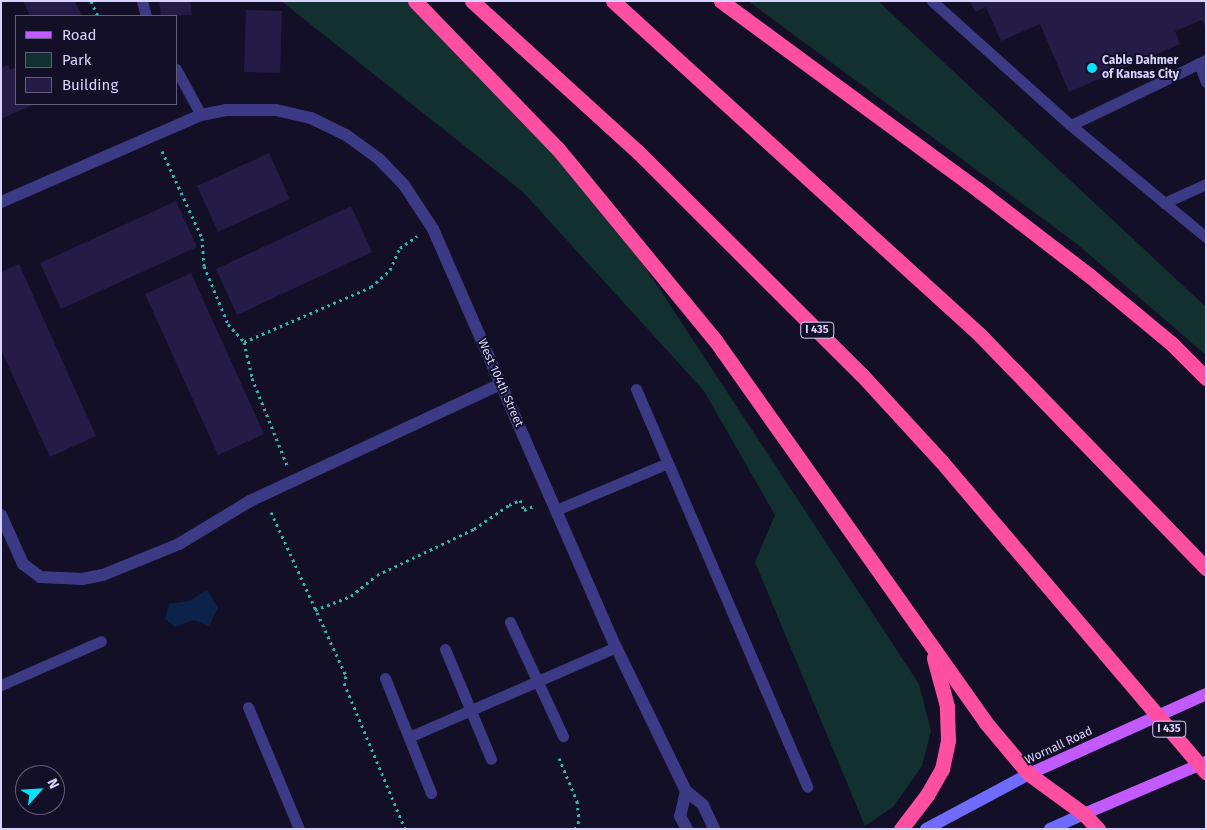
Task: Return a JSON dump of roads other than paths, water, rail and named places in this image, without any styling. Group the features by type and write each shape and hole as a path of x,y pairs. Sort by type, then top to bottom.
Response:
{"highway":[{"path":"415,1 558,149 715,340 986,723 1029,774 1084,814 1098,829"},
{"name":"I 435","path":"472,1 638,152 861,374 941,461 1206,772"},
{"path":"613,1 980,335 1206,568"},
{"path":"722,1 1068,259 1172,344 1206,378"},
{"path":"902,829 927,795 942,769 948,740 948,706 932,649"}],"main road":[{"name":"Wornall Road","path":"926,829 1029,774 1206,694"},
{"path":"1050,829 1206,762"}],"street":[{"name":"West 104th Street","path":"1,202 201,115 252,108 276,110 311,118 346,135 379,159 404,185 433,230 616,647 686,791 703,805 714,829"},
{"path":"1,515 23,564 40,578 82,579 139,562 179,544 263,495 501,384"},
{"path":"686,791 680,816 687,829"}],"lane":[{"path":"142,1 146,15"},
{"path":"932,1 1110,159 1206,238"},
{"path":"1071,125 1202,62 1206,82"},
{"path":"178,74 201,115"},
{"path":"1164,203 1206,184"},
{"path":"636,390 807,787"},
{"path":"556,510 668,464"},
{"path":"510,622 536,682 563,736"},
{"path":"1,684 101,641"},
{"path":"409,737 616,647"},
{"path":"445,649 491,759"},
{"path":"384,678 430,793"},
{"path":"248,707 299,829"}],"water":[{"path":"207,590 218,608 209,626 194,620 175,627 165,619 169,604 189,601"}],"place":[{"name":"Cable Dahmer of Kansas City","path":"1092,68"}]}
